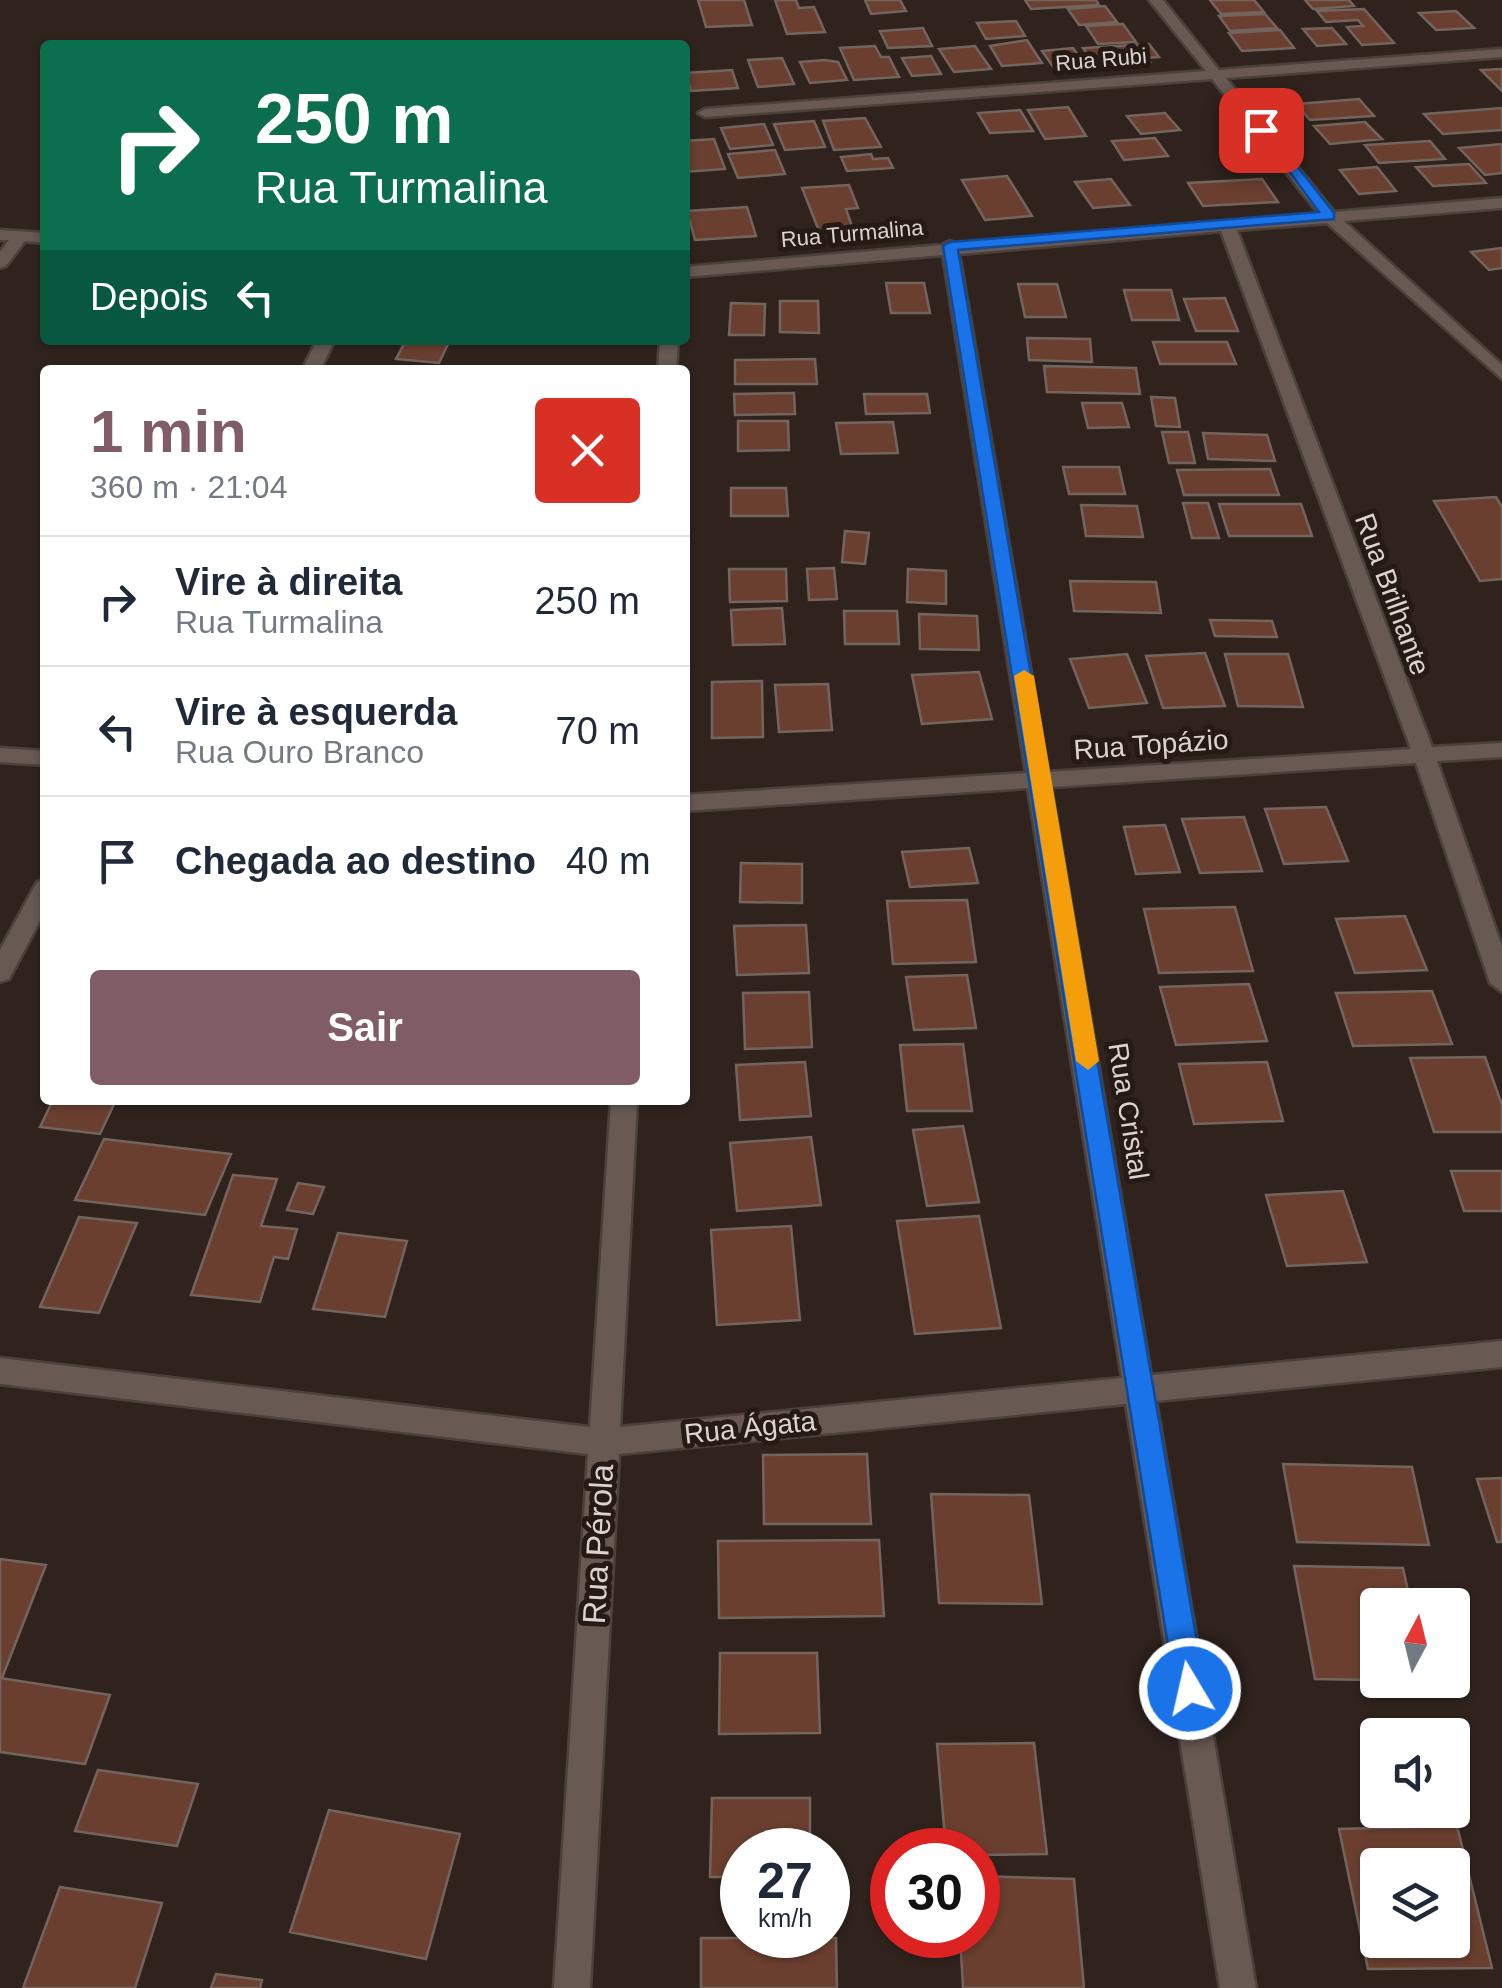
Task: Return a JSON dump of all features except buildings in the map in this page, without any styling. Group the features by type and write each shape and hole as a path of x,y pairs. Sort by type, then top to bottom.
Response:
{"street":[{"path":"1156,0 1329,216 1502,374"},
{"name":"Rua Rubi","path":"704,113 1502,54"},
{"name":"Rua Turmalina","path":"690,272 950,246 1502,202"},
{"name":"Rua Brilhante","path":"1227,225 1424,755 1502,983"},
{"path":"0,235 40,238"},
{"path":"0,263 22,236"},
{"name":"Rua Cristal","path":"950,246 1042,782 1238,1988"},
{"name":"Rua Topázio","path":"690,803 1502,750"},
{"path":"0,755 40,758"},
{"path":"0,973 40,897"},
{"name":"Rua Pérola","path":"572,1988 624,1105"},
{"name":"Rua Ágata","path":"0,1371 604,1442 1502,1354"}],"slow traffic":[{"path":"1024,676 1088,1061"}],"route":[{"path":"1190,1689 950,246 1329,216 1261,130"}]}
